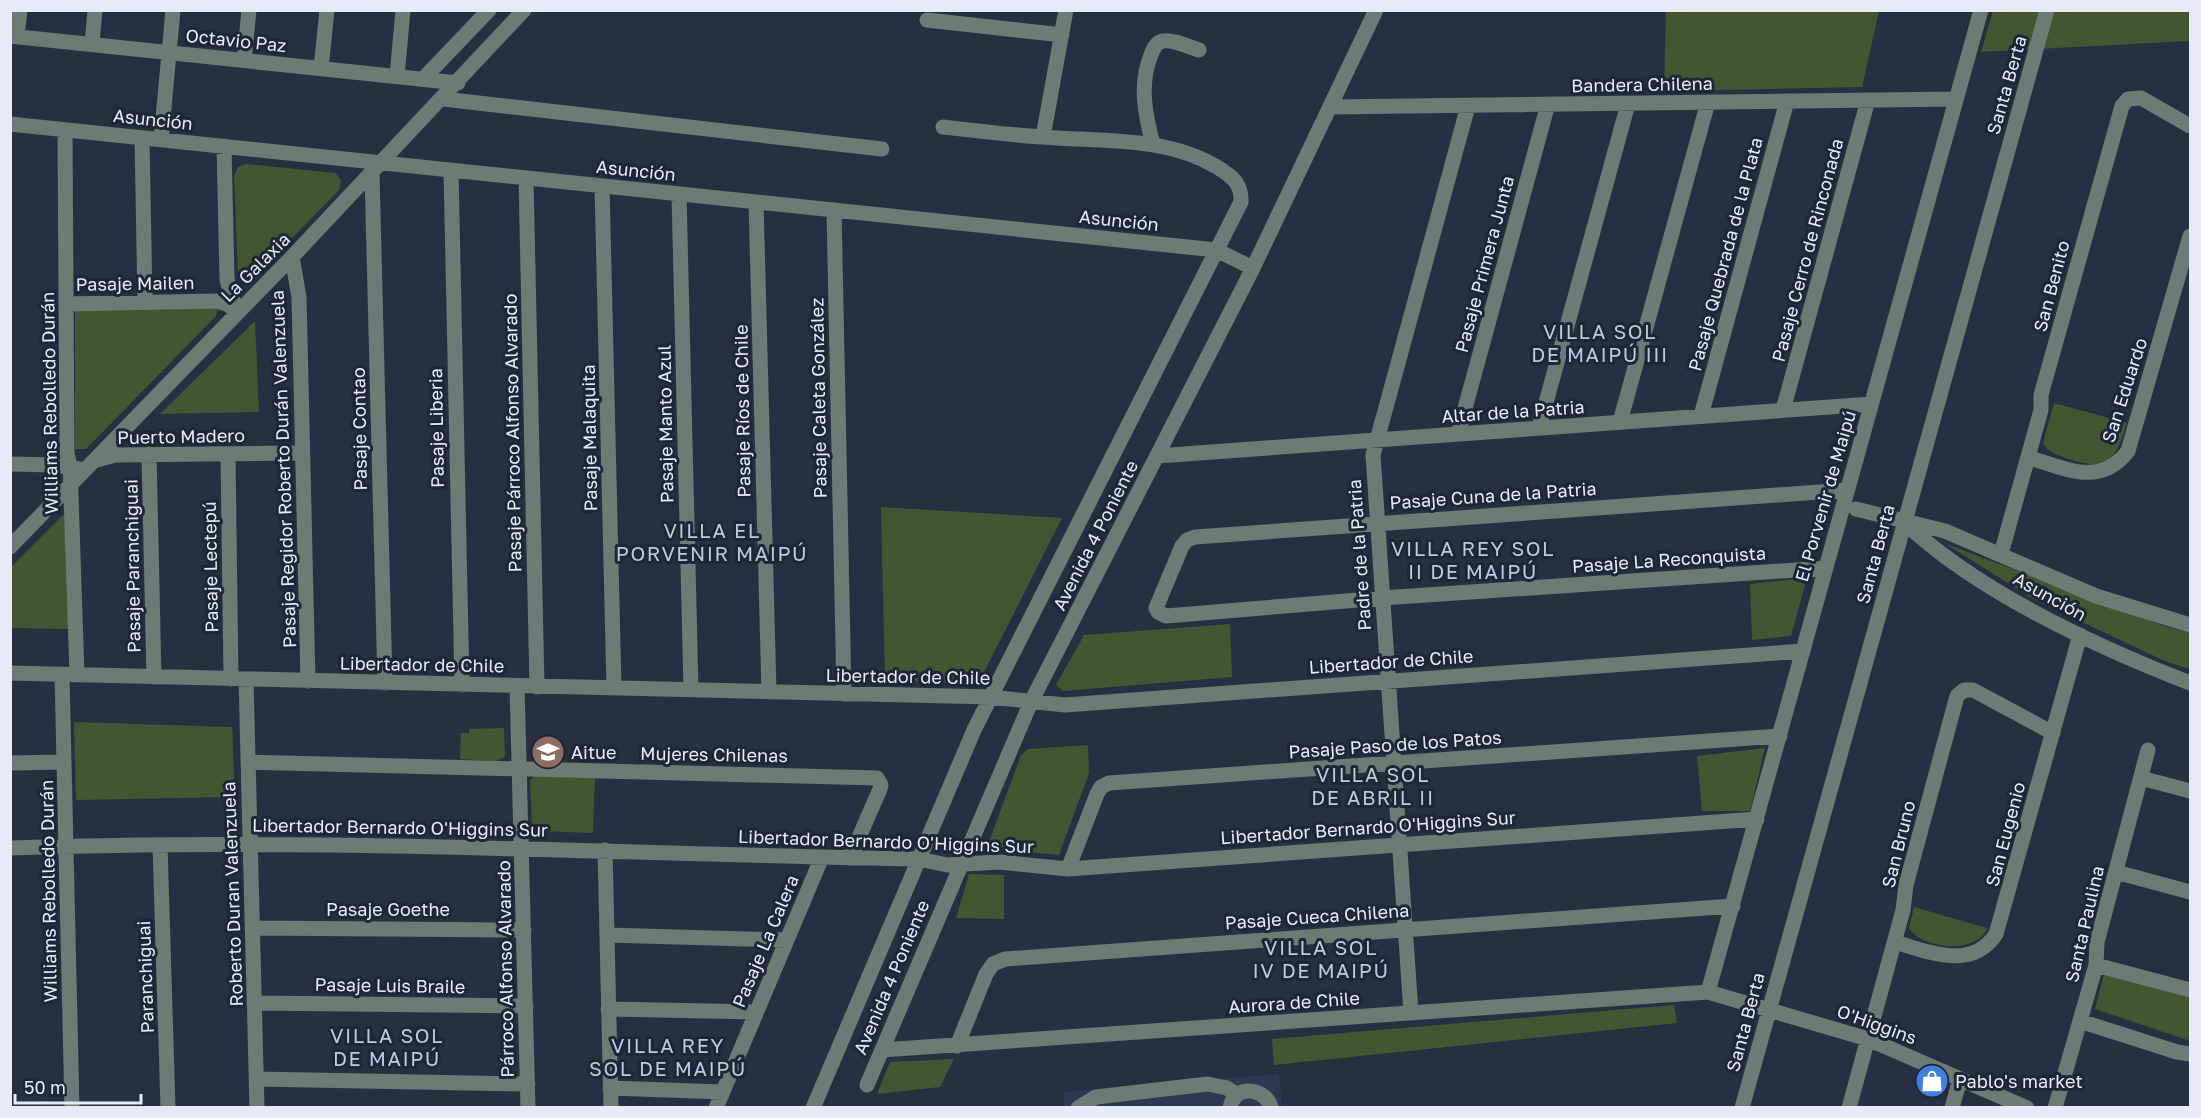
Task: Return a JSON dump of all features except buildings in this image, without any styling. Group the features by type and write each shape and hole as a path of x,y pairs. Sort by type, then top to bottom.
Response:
{"street":[{"path":"14,36 20,10"},
{"path":"92,44 95,10"},
{"path":"161,140 173,10"},
{"path":"244,60 249,10"},
{"path":"321,68 327,10"},
{"path":"397,76 403,10"},
{"path":"423,79 489,10"},
{"name":"La Galaxia","path":"10,547 70,488 292,257 443,99 524,10"},
{"path":"1043,137 1066,10"},
{"name":"Avenida 4 Poniente","path":"867,1085 1031,702 1253,268 1376,10"},
{"name":"El Porvenir de Maipú","path":"1708,992 1981,10"},
{"name":"Santa Berta","path":"1742,1107 2047,10"},
{"path":"927,20 1062,35"},
{"name":"Octavio Paz","path":"14,36 458,83"},
{"path":"943,127 1043,137 1153,144 1145,108 1144,86 1148,63 1154,47 1165,41 1199,51"},
{"name":"San Benito","path":"2001,554 2041,410 2041,395 2122,106 2128,99 2141,98 2190,126"},
{"path":"443,99 882,149"},
{"name":"Bandera Chilena","path":"1330,107 1956,99"},
{"name":"Pasaje Cerro de Rinconada","path":"1783,411 1868,100"},
{"name":"Pasaje Quebrada de la Plata","path":"1701,417 1787,101"},
{"path":"1620,422 1708,102"},
{"name":"Pasaje Primera Junta","path":"1458,434 1548,104"},
{"path":"1539,428 1628,104"},
{"name":"Padre de la Patria","path":"1411,1013 1372,463 1375,441 1468,106"},
{"name":"Asunción","path":"10,124 224,146 377,168 451,170 1216,250 1253,268"},
{"name":"Williams Rebolledo Durán","path":"65,129 67,453 70,466 70,488 69,675 64,762 72,1107"},
{"path":"142,138 145,302"},
{"name":"Avenida 4 Poniente","path":"813,1107 974,730 1239,208 1240,191 1231,175 1195,154 1153,144"},
{"path":"224,146 227,279 238,312"},
{"name":"Pasaje Contao","path":"377,168 385,683"},
{"name":"Pasaje Liberia","path":"451,170 462,685"},
{"name":"Pasaje Párroco Alfonso Alvarado","path":"526,178 537,687"},
{"name":"Pasaje Malaquita","path":"602,186 614,688"},
{"name":"Pasaje Manto Azul","path":"679,194 691,690"},
{"name":"Pasaje Ríos de Chile","path":"756,202 769,692"},
{"name":"Pasaje Caleta González","path":"834,210 844,694"},
{"name":"San Eduardo","path":"2028,457 2067,469 2092,473 2112,467 2128,452 2190,236"},
{"name":"Pasaje Regidor Roberto Durán Valenzuela","path":"292,257 299,297 308,681"},
{"name":"Pasaje Mailen","path":"66,304 217,301 228,304 238,312"},
{"name":"Altar de la Patria","path":"1157,456 1871,404"},
{"name":"Puerto Madero","path":"10,464 92,465 115,455 302,453"},
{"name":"Pasaje Paranchiguai","path":"149,454 154,677"},
{"name":"Pasaje Lectepú","path":"228,454 238,679"},
{"name":"Pasaje Cuna de la Patria","path":"1158,612 1156,603 1182,546 1191,538 1376,522 1847,490"},
{"name":"Asunción","path":"1856,509 1945,531 2096,596 2189,621"},
{"name":"Asunción","path":"1904,522 1931,546 1976,577 2080,635 2190,683"},
{"name":"Pasaje La Reconquista","path":"1158,612 1166,616 1382,598 1825,568"},
{"name":"San Eugenio","path":"1894,942 1960,957 1976,953 1992,940 2000,927 2080,635"},
{"name":"Libertador de Chile","path":"10,673 991,697 1065,705 1803,651"},
{"name":"Roberto Duran Valenzuela","path":"238,679 248,762 257,1107"},
{"name":"Párroco Alfonso Alvarado","path":"518,686 528,1107"},
{"name":"San Bruno","path":"1849,1107 1903,910 1906,885 1959,693 1968,689 1973,690 2053,733"},
{"name":"Pasaje Paso de los Patos","path":"1068,869 1096,794 1105,785 1780,736"},
{"name":"Santa Paulina","path":"2055,1107 2096,965 2097,942 2148,750"},
{"path":"10,763 64,762"},
{"name":"Mujeres Chilenas","path":"248,762 877,778 881,785 880,789 850,858"},
{"path":"2141,778 2190,791"},
{"name":"Libertador Bernardo O'Higgins Sur","path":"10,848 250,844 522,848 919,859 947,865 999,862 1068,869 1757,819"},
{"name":"Paranchiguai","path":"160,845 168,1107"},
{"path":"605,850 611,1107"},
{"name":"Pasaje La Calera","path":"716,1107 822,857"},
{"path":"2116,872 2190,892"},
{"name":"Pasaje Cueca Chilena","path":"957,1046 989,968 1005,959 1733,906"},
{"name":"Pasaje Goethe","path":"252,928 524,930"},
{"path":"607,935 786,940"},
{"path":"2096,965 2190,990"},
{"name":"O'Higgins","path":"1708,992 1868,1039 2027,1107"},
{"name":"Aurora de Chile","path":"882,1050 1708,992"},
{"name":"Pasaje Luis Braile","path":"254,1003 526,1006"},
{"path":"608,1009 756,1012"},
{"path":"2080,1021 2177,1052 2190,1054"},
{"path":"256,1079 528,1084"},
{"path":"1952,1107 1960,1079"},
{"path":"1078,1107 1096,1097 1208,1084 1227,1088 1233,1101 1245,1090 1264,1095 1271,1107"},
{"path":"610,1088 723,1092"}],"shaded area":[{"path":"1279,1074 1282,1107 1062,1108 1065,1092"}],"green space":[{"path":"1666,10 1879,11 1862,87 1664,91"},
{"path":"1993,11 2190,11 2190,41 1981,52"},
{"path":"246,164 336,173 341,181 339,190 256,275 245,278 238,274 234,176 238,167"},
{"path":"75,304 218,307 216,316 86,449 75,449"},
{"path":"255,321 259,412 160,414"},
{"path":"2054,403 2127,423 2113,455 2100,463 2091,464 2066,458 2047,449 2043,443"},
{"path":"881,507 1062,518 978,684 885,680"},
{"path":"70,508 75,629 11,628 11,567"},
{"path":"1946,544 2164,626 2190,633 2190,669 2167,662 2033,599"},
{"path":"1807,578 1791,636 1752,640 1750,584"},
{"path":"1230,624 1232,677 1063,691 1056,685 1084,635"},
{"path":"74,722 232,727 235,797 76,800"},
{"path":"504,728 505,757 496,761 460,759 461,733 469,733 469,729"},
{"path":"1088,745 1089,773 1059,855 991,847 990,839 1021,755 1028,749"},
{"path":"1765,748 1750,811 1702,811 1697,756"},
{"path":"535,776 595,778 593,833 540,831 532,828 530,780"},
{"path":"969,874 1004,875 1004,919 956,918"},
{"path":"1914,907 1987,928 1982,937 1962,945 1949,946 1925,941 1909,928"},
{"path":"2104,974 2190,998 2190,1041 2095,1009"},
{"path":"1674,1005 1677,1023 1274,1065 1272,1039"},
{"path":"954,1059 940,1087 877,1094 890,1062"}],"place":[{"name":"Aitue","path":"548,752"},
{"name":"Pablo's market","path":"1932,1081"}],"district":[{"name":"VILLA SOL DE MAIPÚ III","path":"1600,342"},
{"name":"VILLA EL PORVENIR MAIPÚ","path":"712,542"},
{"name":"VILLA REY SOL II DE MAIPÚ","path":"1473,560"},
{"name":"VILLA SOL DE ABRIL II","path":"1373,786"},
{"name":"VILLA SOL IV DE MAIPÚ","path":"1321,958"},
{"name":"VILLA SOL DE MAIPÚ","path":"387,1046"},
{"name":"VILLA REY SOL DE MAIPÚ","path":"668,1056"}]}
